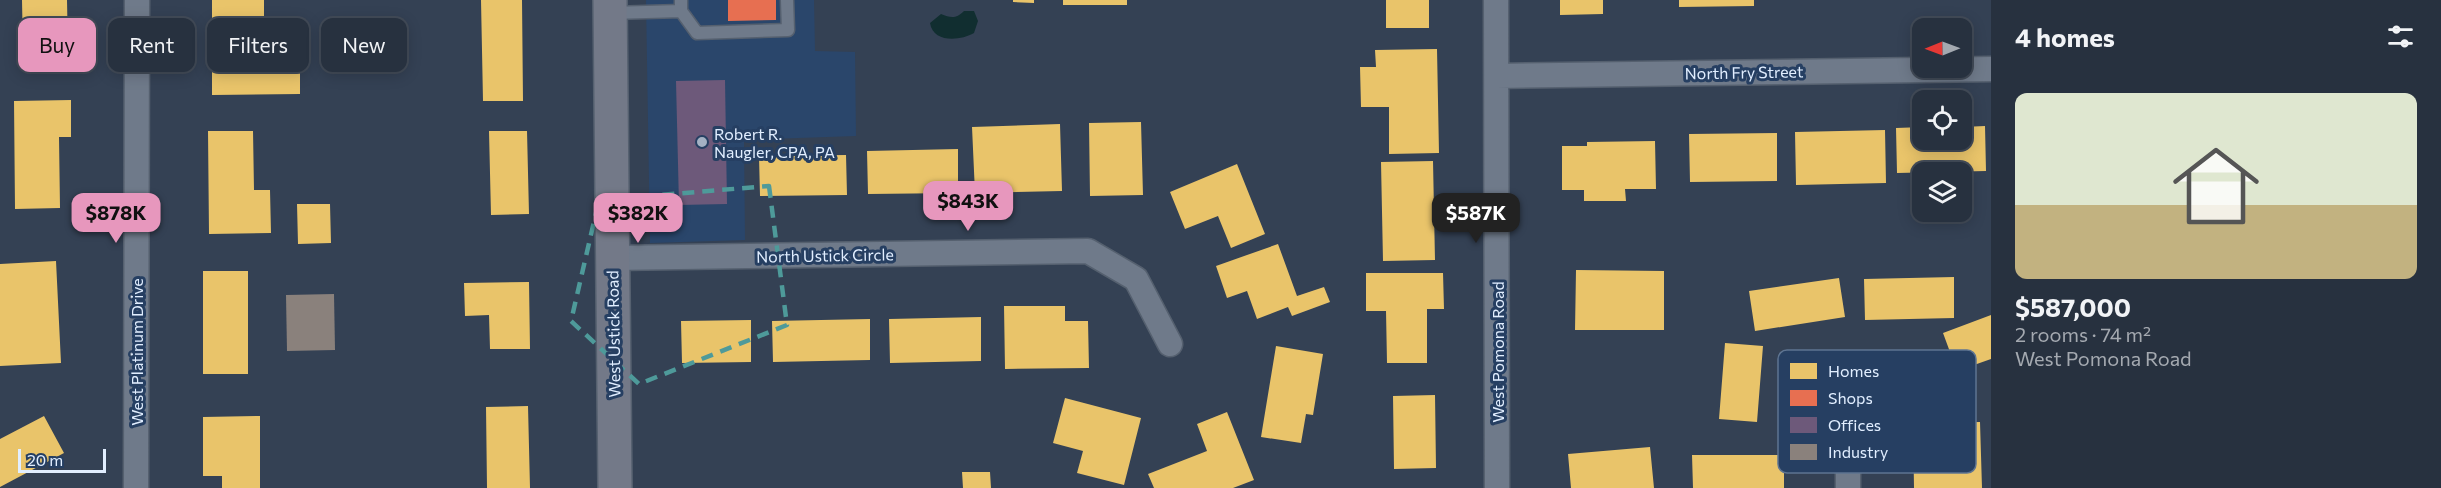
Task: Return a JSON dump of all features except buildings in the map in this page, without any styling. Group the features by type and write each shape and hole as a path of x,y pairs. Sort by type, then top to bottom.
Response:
{"main road":[{"name":"West Ustick Road","path":"610,7 615,488"}],"street":[{"name":"West Platinum Drive","path":"136,488 137,0"},
{"name":"West Pomona Road","path":"1496,0 1497,488"},
{"name":"North Fry Street","path":"1497,76 1991,69"},
{"name":"North Ustick Circle","path":"613,258 1088,251 1136,279 1170,344"}],"lane":[{"path":"610,7 681,5 697,33 788,30 787,0"}],"highlighted area":[{"path":"769,186 787,325 639,384 571,321 599,200"}],"shaded area":[{"path":"646,0 814,0 815,51 855,52 856,136 744,140 745,240 650,243"},
{"path":"964,11 974,11 978,21 974,33 955,39 942,37 932,30 930,23 941,14 953,17"}],"place":[{"name":"Robert R. Naugler, CPA, PA","path":"702,142"}]}
